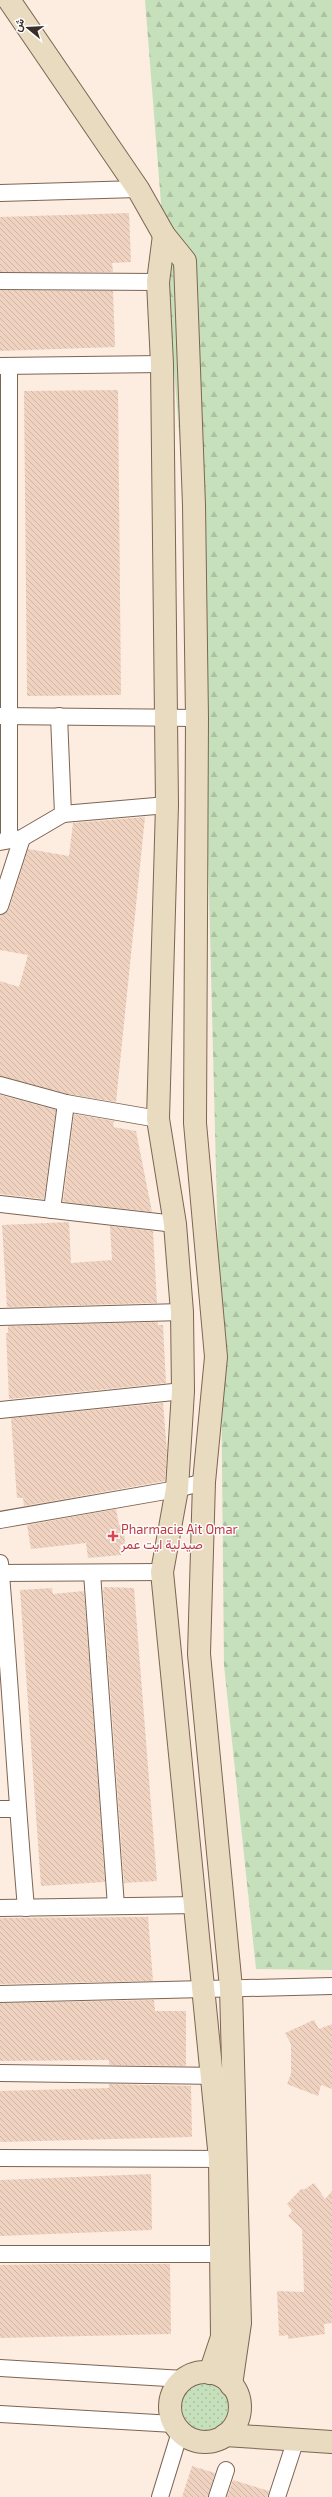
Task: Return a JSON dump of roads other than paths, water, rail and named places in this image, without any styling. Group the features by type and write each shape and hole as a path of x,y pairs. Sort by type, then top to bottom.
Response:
{"street":[{"path":"9,0 138,189 164,235 185,261 194,505 197,718 195,1124 216,1357 204,1482 199,1654 232,1988 223,2076"},
{"path":"0,193 138,189"},
{"path":"164,235 158,282 162,364 168,717 167,806 158,1119 175,1224 182,1312 184,1391 177,1489 162,1572 197,1906 204,1989 223,2076 228,2159 230,2254 222,2337 210,2372"},
{"path":"0,282 158,282"},
{"path":"0,906 10,840 5,716 5,366 162,364"},
{"path":"5,716 197,718"},
{"path":"59,716 63,814"},
{"path":"10,840 63,814 167,806"},
{"path":"0,1085 66,1103 158,1119"},
{"path":"52,1210 66,1103"},
{"path":"0,1204 175,1224"},
{"path":"0,1317 182,1312"},
{"path":"0,1410 184,1391"},
{"path":"0,1520 177,1489 204,1482"},
{"path":"26,1908 7,1715 0,1568 92,1573 162,1572"},
{"path":"92,1573 116,1906"},
{"path":"0,1809 17,1808"},
{"path":"0,1908 197,1906"},
{"path":"0,1994 332,1986"},
{"path":"0,2073 223,2076"},
{"path":"0,2158 228,2159"},
{"path":"0,2254 230,2254"},
{"path":"230,2254 240,2323 231,2385"},
{"path":"0,2368 184,2379 196,2374 210,2372 223,2377 231,2385 238,2398 239,2410 232,2428 225,2435 216,2440 197,2441 177,2428 0,2414"},
{"path":"160,2497 177,2428 170,2405 172,2395 184,2379"},
{"path":"239,2410 287,2438"},
{"path":"225,2435 332,2442"},
{"path":"277,2497 287,2438"},
{"path":"217,2497 226,2470"}],"place":[{"name":"Pharmacie Ait Omar صيدلية ايت عمر","path":"113,1536"}]}
